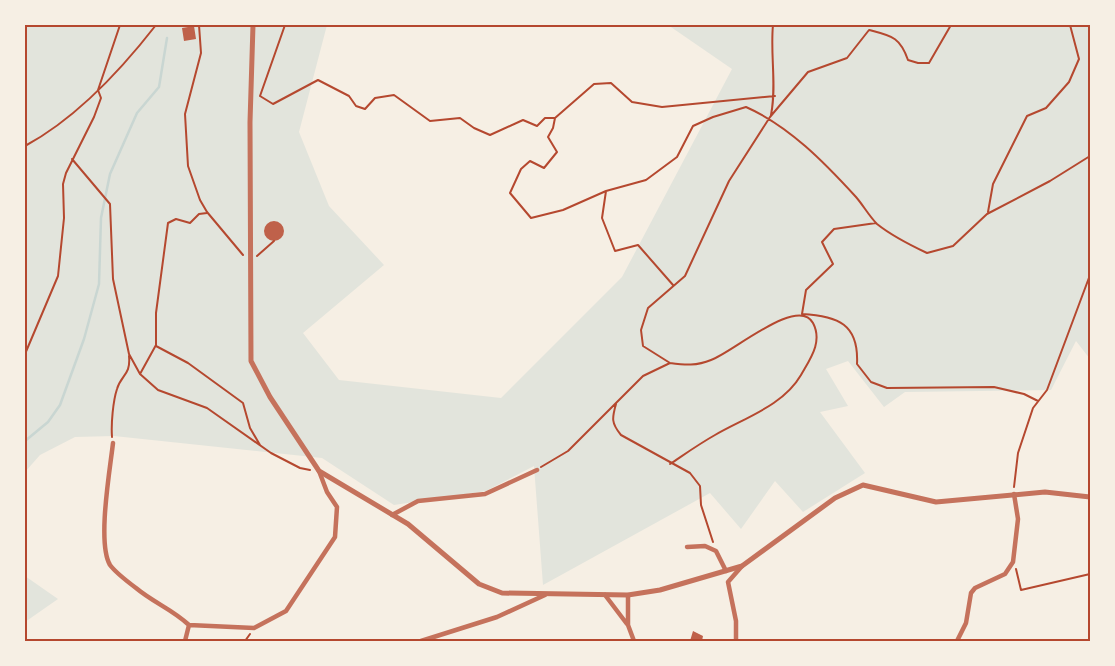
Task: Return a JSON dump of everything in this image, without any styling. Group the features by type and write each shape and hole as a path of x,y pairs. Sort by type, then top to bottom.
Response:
{"street":[{"path":"113,443 104,537 110,564 136,588 157,603 174,611 189,625 254,628 286,611 335,537 337,507 327,492 319,471 270,397 251,361 252,25"},
{"path":"392,515 418,501 485,494 537,470"},
{"path":"319,471 408,524 479,584 502,593 628,596 660,590 742,566"},
{"path":"736,641 736,621 728,582 742,566 835,498 863,485 936,502 1045,492 1090,496"},
{"path":"957,641 966,623 971,593 976,588 1005,574 1013,562 1018,519 1014,494"},
{"path":"687,547 705,546 716,551 726,571"},
{"path":"421,641 496,617 546,594"},
{"path":"605,595 628,625 634,641"},
{"path":"628,596 628,625"},
{"path":"185,641 189,625"}],"path":[{"path":"25,354 58,276 64,218 63,184 72,159 94,117 101,98 98,90 120,25"},
{"path":"25,146 38,139 98,90 134,54 156,25"},
{"path":"199,25 201,53 185,114 188,166 200,200 207,212 250,262 274,240"},
{"path":"285,25 260,96 273,104 318,80 349,96 356,106 365,109 375,98 394,95 430,121 460,118 474,128 490,135 523,120 537,126 545,118 555,118 594,84 611,84 632,102 662,107 775,96"},
{"path":"770,117 775,96 770,50 772,25"},
{"path":"951,25 929,63 918,63 908,60 902,44 886,34 869,30 847,58 808,72 770,117 729,181 685,276 648,308 641,330 643,346 670,363 690,366 712,360 784,317 802,314 827,315 851,330 858,347 857,364 871,382 888,388 994,386 1024,394 1038,401"},
{"path":"987,214 993,184 1027,116 1046,108 1069,82 1079,59 1070,25"},
{"path":"555,118 554,128 548,137 557,152 544,168 530,161 520,169 510,193 531,218 563,210 606,192 646,180 677,157 693,126 712,117 746,106 770,117 834,174 877,223 901,240 927,253 953,246 976,227 987,214 1050,181 1090,156"},
{"path":"72,159 110,204 113,279 130,367 117,388 111,423 113,443"},
{"path":"606,192 602,218 615,251 638,245 673,285"},
{"path":"140,374 156,345 156,313 168,223 176,219 190,223 199,214 207,212"},
{"path":"802,314 806,290 833,264 822,242 834,229 877,223"},
{"path":"1014,494 1018,453 1033,408 1048,390 1090,275"},
{"path":"670,464 714,436 773,404 796,384 814,352 817,339 816,328 810,318 802,314"},
{"path":"156,345 188,362 243,403 250,428 261,447"},
{"path":"129,354 140,374 158,390 207,408 261,447 300,468 319,471"},
{"path":"537,470 568,451 643,376 670,363"},
{"path":"616,404 611,419 612,426 621,434 670,464 690,473 700,486 701,505 716,551"},
{"path":"1014,555 1021,590 1090,574"}],"shaded area":[{"path":"25,25 327,25 299,132 329,206 384,265 303,333 339,380 501,398 622,277 732,69 668,25 1090,25 1090,359 1076,341 1051,390 905,392 884,407 848,361 826,369 848,406 820,412 865,473 803,512 775,481 741,529 710,493 543,585 534,466 486,491 394,505 322,458 114,436 75,437 40,455 25,472"},
{"path":"25,576 58,599 25,622"}],"building":[{"path":"194,26 196,39 184,41 182,28"},
{"path":"274,221 281,224 284,231 281,238 274,241 267,238 264,231 267,224"},
{"path":"693,631 703,636 702,641 690,641"}],"waterway":[{"path":"25,441 48,422 60,405 84,339 99,284 101,218 110,174 137,113 159,87 167,38"}]}
